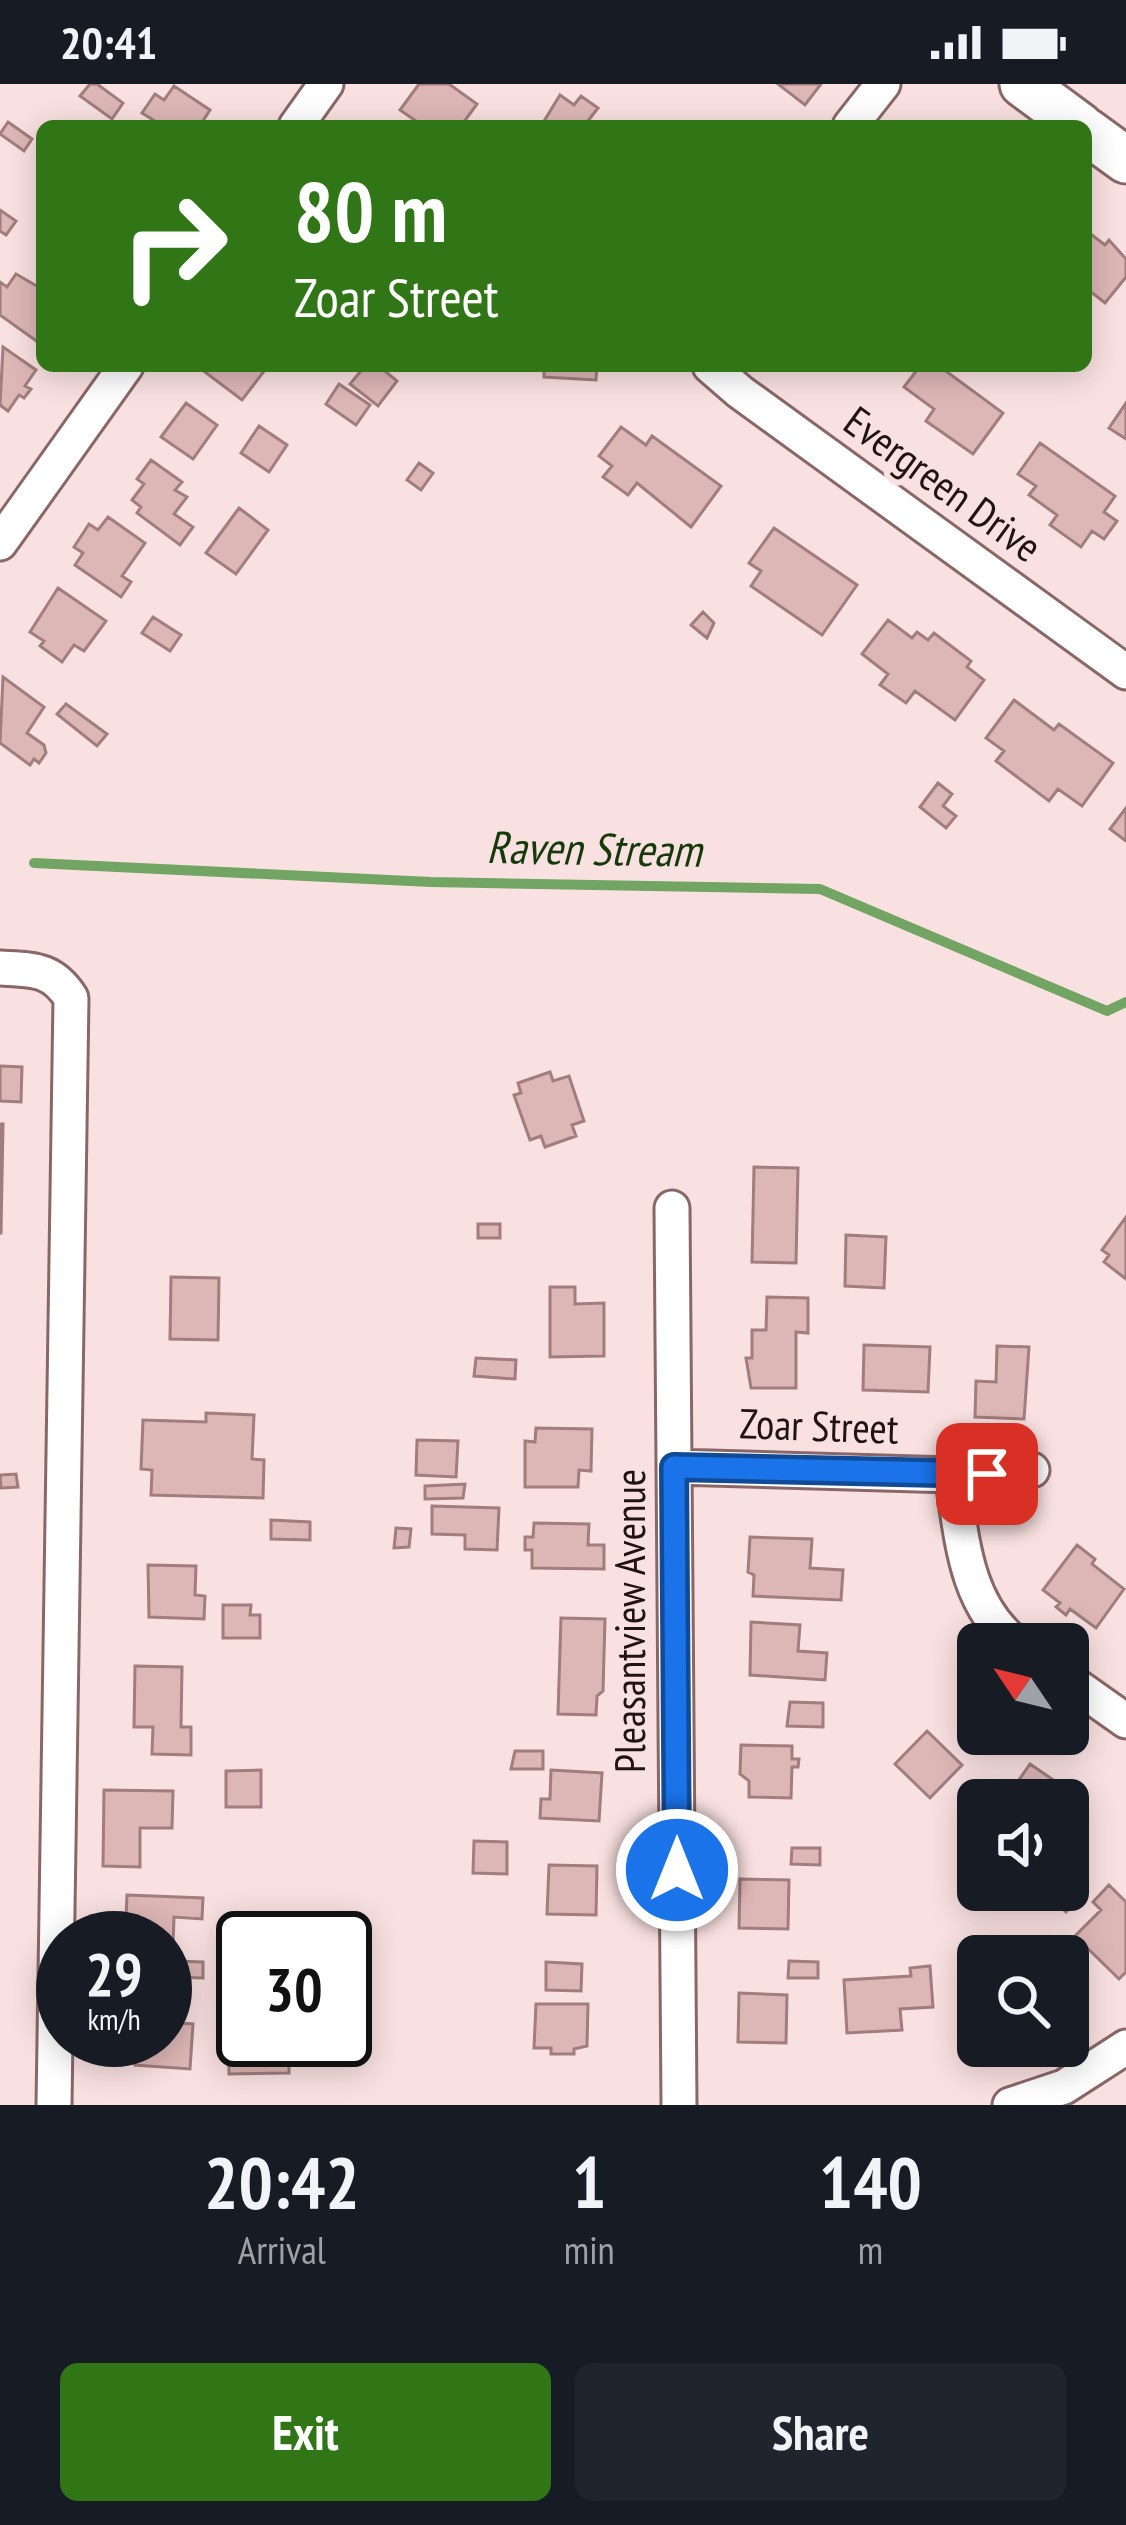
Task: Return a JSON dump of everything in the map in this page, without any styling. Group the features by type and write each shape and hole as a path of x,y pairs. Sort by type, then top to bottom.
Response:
{"main road":[{"path":"1022,84 1072,120"},
{"path":"1092,135 1126,160"}],"street":[{"path":"300,120 326,84"},
{"path":"855,120 883,84"},
{"path":"0,543 122,372"},
{"name":"Evergreen Drive","path":"717,372 1126,672"},
{"path":"0,968 36,967 61,982 71,998 54,2105"},
{"name":"Pleasantview Avenue","path":"672,1208 679,2105"},
{"name":"Zoar Street","path":"674,1467 952,1475 1032,1470"},
{"path":"952,1475 969,1576 992,1623"},
{"path":"1089,1695 1126,1721"},
{"path":"1010,2105 1064,2087 1126,2047"}],"building":[{"path":"90,84 123,103 112,119 80,96"},
{"path":"419,84 449,84 477,104 465,120 414,120 400,110"},
{"path":"778,84 821,84 805,105"},
{"path":"174,86 210,110 204,120 153,120 142,113 155,94 164,100"},
{"path":"560,95 574,105 581,96 598,108 589,120 545,120"},
{"path":"8,122 32,139 24,151 0,134"},
{"path":"0,210 16,221 6,235 0,231"},
{"path":"1092,235 1105,245 1109,240 1126,259 1126,277 1105,303 1092,293"},
{"path":"16,274 36,286 36,341 0,315 0,282 7,287"},
{"path":"3,347 36,370 25,386 31,389 24,398 19,395 8,411 0,405"},
{"path":"205,372 263,372 242,400"},
{"path":"360,372 386,372 397,381 378,406 350,384"},
{"path":"544,372 597,372 596,380 544,377"},
{"path":"915,372 947,372 1003,413 973,454 926,421 934,409 904,387"},
{"path":"339,384 370,405 356,425 326,404"},
{"path":"186,403 217,425 193,459 161,437"},
{"path":"1126,403 1126,439 1109,428"},
{"path":"259,426 287,445 269,472 241,453"},
{"path":"621,427 646,445 652,436 721,486 691,527 637,483 628,495 603,477 612,466 599,456"},
{"path":"1040,443 1115,496 1104,512 1117,521 1104,539 1092,531 1081,547 1050,525 1057,515 1029,495 1036,486 1018,474"},
{"path":"151,460 182,482 175,490 187,497 174,514 193,527 180,545 137,513 141,507 132,500 144,484 137,479"},
{"path":"419,463 433,473 421,490 407,480"},
{"path":"239,508 268,530 236,574 206,553"},
{"path":"108,517 145,543 122,576 131,582 121,597 75,565 83,553 74,547 89,524 98,530"},
{"path":"774,528 857,585 822,635 751,586 761,571 749,563"},
{"path":"58,588 106,621 84,651 74,645 62,662 30,632"},
{"path":"703,612 714,623 707,638 691,625"},
{"path":"153,617 181,635 170,651 142,633"},
{"path":"888,620 912,638 917,632 928,640 934,633 971,661 967,667 984,680 955,720 915,691 906,703 880,685 888,674 862,654"},
{"path":"3,677 44,707 27,733 44,745 46,753 39,763 34,759 30,765 0,743"},
{"path":"1014,700 1054,730 1059,724 1113,763 1082,806 1058,789 1049,801 996,761 1004,751 986,738"},
{"path":"66,704 107,734 97,746 57,714"},
{"path":"938,783 952,794 943,806 956,816 946,828 920,807"},
{"path":"1126,808 1126,841 1110,829"},
{"path":"0,1066 22,1067 21,1102 0,1101"},
{"path":"550,1072 553,1081 569,1076 584,1121 572,1125 576,1136 545,1147 541,1136 530,1140 514,1095 521,1093 518,1083"},
{"path":"3,1124 1,1233 0,1233"},
{"path":"754,1167 798,1168 796,1263 752,1262"},
{"path":"1126,1217 1126,1279 1104,1262 1109,1255 1102,1250"},
{"path":"478,1224 500,1224 500,1238 478,1238"},
{"path":"846,1235 886,1237 884,1288 845,1286"},
{"path":"171,1277 219,1278 218,1340 170,1339"},
{"path":"550,1287 575,1287 575,1304 604,1303 604,1356 550,1357"},
{"path":"767,1297 808,1298 808,1333 796,1332 796,1388 751,1388 746,1358 752,1358 752,1330 766,1330"},
{"path":"864,1345 930,1347 928,1392 863,1390"},
{"path":"997,1346 1029,1347 1024,1419 975,1417 976,1381 996,1382"},
{"path":"476,1358 516,1360 515,1379 474,1376"},
{"path":"206,1413 254,1415 252,1459 264,1460 263,1498 151,1495 152,1470 141,1469 143,1420 206,1422"},
{"path":"536,1428 592,1429 591,1471 579,1470 578,1487 525,1487 525,1441 535,1442"},
{"path":"417,1440 458,1441 456,1477 416,1475"},
{"path":"16,1474 18,1487 1,1488 0,1475"},
{"path":"465,1484 463,1498 425,1499 425,1486"},
{"path":"432,1506 499,1508 497,1550 465,1549 465,1535 432,1534"},
{"path":"271,1520 310,1522 310,1540 271,1539"},
{"path":"534,1523 589,1524 588,1545 604,1545 604,1569 532,1568 532,1550 525,1550 525,1537 533,1537"},
{"path":"396,1528 411,1529 409,1547 394,1548"},
{"path":"750,1537 812,1539 810,1568 843,1570 841,1600 753,1596 754,1575 748,1572"},
{"path":"1077,1545 1095,1559 1092,1564 1124,1589 1096,1628 1070,1609 1066,1615 1056,1607 1060,1603 1043,1590"},
{"path":"148,1565 196,1566 195,1595 205,1596 204,1619 149,1617"},
{"path":"223,1605 251,1605 250,1615 260,1615 260,1638 223,1638"},
{"path":"561,1618 605,1619 603,1691 597,1696 596,1715 558,1714"},
{"path":"751,1622 800,1625 798,1651 827,1653 825,1680 750,1675"},
{"path":"135,1666 182,1667 181,1727 191,1727 191,1755 152,1754 153,1727 134,1727"},
{"path":"790,1702 823,1703 823,1727 787,1726"},
{"path":"927,1731 962,1765 930,1798 895,1764"},
{"path":"741,1745 792,1746 792,1759 799,1759 798,1767 792,1767 791,1798 749,1797 749,1781 740,1774"},
{"path":"515,1751 543,1751 543,1769 511,1769"},
{"path":"1030,1764 1052,1779 1020,1779"},
{"path":"261,1770 261,1807 226,1807 226,1771"},
{"path":"551,1770 602,1773 599,1821 540,1818 541,1799 550,1799"},
{"path":"104,1790 173,1791 172,1828 140,1828 140,1867 103,1866"},
{"path":"474,1841 507,1842 507,1874 473,1873"},
{"path":"792,1848 820,1848 820,1865 791,1864"},
{"path":"549,1865 597,1866 596,1915 547,1914"},
{"path":"740,1879 789,1880 788,1929 739,1928"},
{"path":"1109,1885 1126,1902 1126,1972 1119,1979 1089,1950 1089,1935 1076,1935 1101,1910 1093,1902"},
{"path":"127,1895 203,1898 202,1919 192,1918 192,1911 126,1911"},
{"path":"789,1961 818,1962 818,1978 788,1978"},
{"path":"192,1962 203,1962 203,1978 192,1978"},
{"path":"546,1962 582,1964 581,1991 546,1990"},
{"path":"930,1966 933,2007 900,2009 902,2030 847,2033 844,1980 911,1976 910,1968"},
{"path":"739,1993 787,1995 786,2043 738,2042"},
{"path":"536,2004 588,2004 587,2046 574,2049 574,2054 534,2048"},
{"path":"229,2067 289,2067 289,2073 229,2074"}],"waterway":[{"name":"Raven Stream","path":"34,863 431,882 820,889 1107,1011 1126,1002"}],"route":[{"path":"677,1870 674,1467 987,1474"}]}
